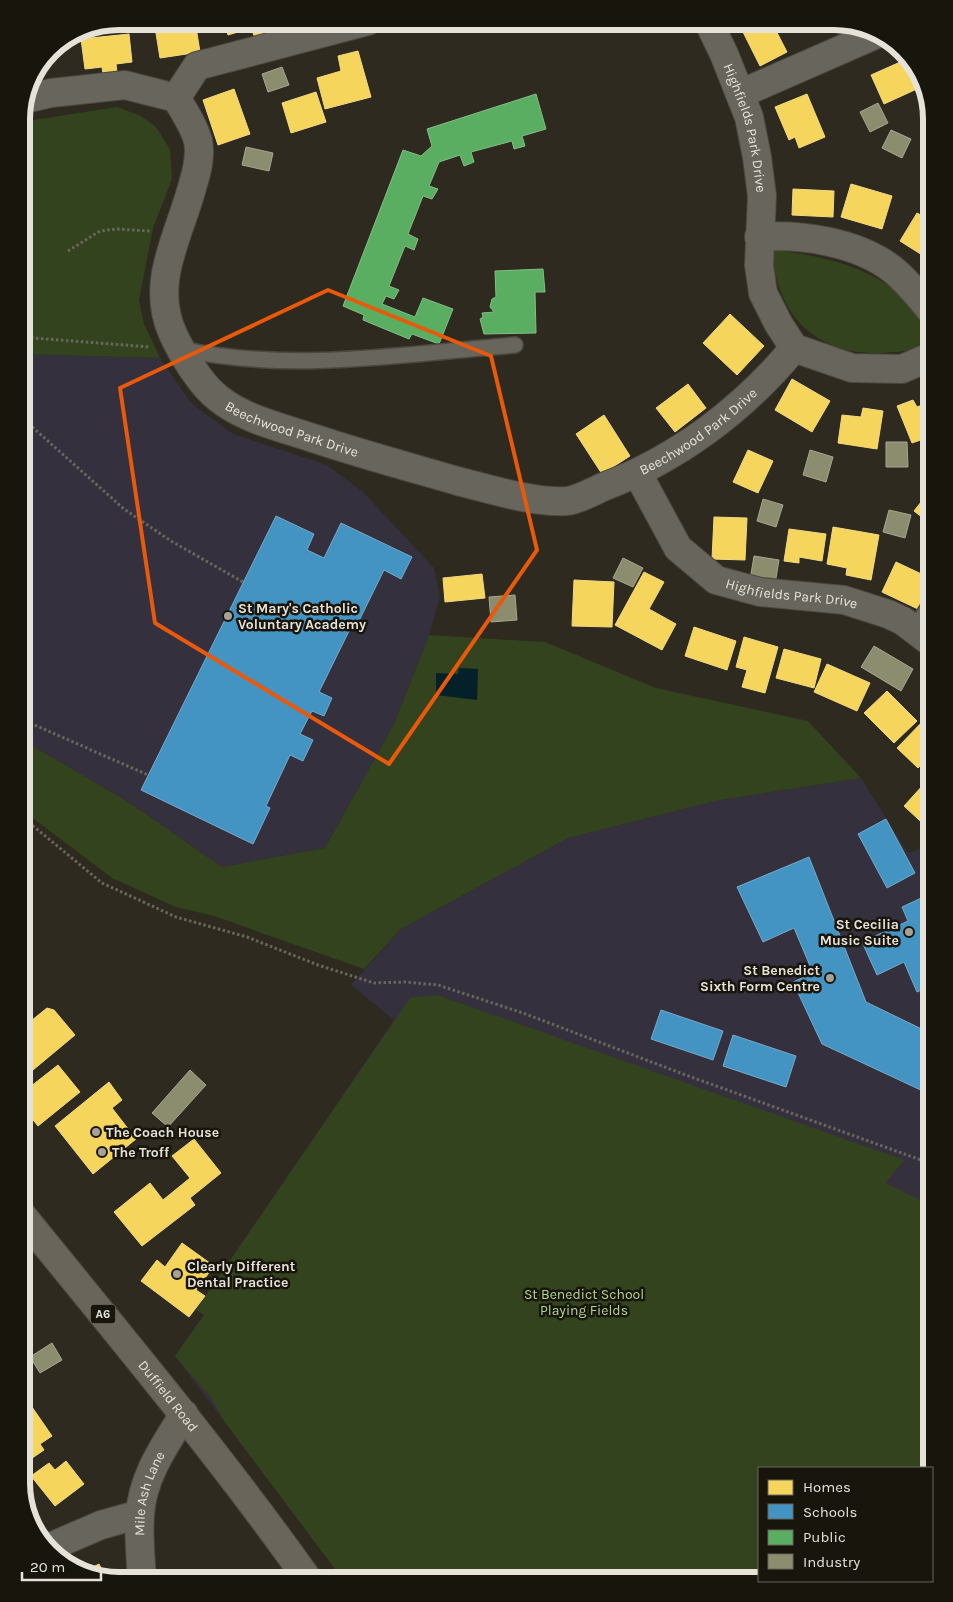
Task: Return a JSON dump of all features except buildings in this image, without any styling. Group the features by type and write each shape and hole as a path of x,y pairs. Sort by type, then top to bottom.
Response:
{"main road":[{"name":"Duffield Road","path":"30,1225 254,1503 303,1572"}],"street":[{"path":"33,97 51,93 125,85 176,98 197,66 337,30"},
{"name":"Highfields Park Drive","path":"712,30 724,54 749,117 758,156 762,196 759,265 763,293 778,323 794,348"},
{"path":"740,94 869,38"},
{"name":"Beechwood Park Drive","path":"176,98 198,142 199,165 163,275 167,312 172,331 180,349 217,398 255,418 385,461 510,495 568,501 638,474 674,454 730,412 776,369 794,348"},
{"path":"759,238 788,235 851,249 876,259 893,270 923,302"},
{"path":"794,348 852,368 902,368 923,360"},
{"name":"Highfields Park Drive","path":"638,474 678,548 716,580 760,592 844,600 888,614 923,635"},
{"name":"Mile Ash Lane","path":"142,1572 140,1514 148,1477 161,1450 184,1414"},
{"path":"55,1545 101,1526 140,1514"}],"lane":[{"path":"180,349 204,354 325,361 515,345"}],"path":[{"path":"68,252 100,231 116,229 178,232"},
{"path":"30,338 180,349"},
{"path":"30,425 124,509 171,541 243,582"},
{"path":"30,724 148,775"},
{"path":"30,824 102,884 176,917 247,937 318,965 374,983 405,982 438,985 523,1013 683,1074 923,1161"}],"highlighted area":[{"path":"328,290 491,356 537,550 389,764 155,623 120,388"}],"shaded area":[{"name":"St Mary's Catholic Voluntary Academy","path":"30,354 160,358 191,403 233,434 327,465 363,492 434,568 440,597 429,635 394,724 325,848 222,867 130,803 30,744"},
{"name":"St Benedict School Playing Fields","path":"861,778 908,853 923,848 923,1467 758,1467 758,1572 337,1572 175,1356 204,1315 196,1310 394,1020 351,985 401,929 568,838 715,801"}],"green space":[{"path":"117,107 141,116 156,127 170,149 172,179 153,228 139,300 144,324 160,358 30,354 30,121"},
{"path":"772,250 819,257 842,263 864,272 885,283 903,297 919,314 923,320 923,345 912,349 880,353 857,352 836,347 818,338 803,326 791,311 781,293 775,273"},
{"path":"429,635 545,642 656,688 808,721 861,778 715,801 568,838 401,929 364,969 214,916 176,907 112,878 30,816 30,744 130,803 222,867 325,848 394,724"},
{"name":"St Benedict School Playing Fields","path":"437,995 904,1160 886,1183 923,1202 923,1467 758,1467 758,1572 337,1572 224,1421 212,1399 175,1356 204,1315 196,1310 410,998"}],"water":[{"path":"459,668 478,669 477,700 436,695 436,673 458,674"}],"place":[{"name":"St Mary's Catholic Voluntary Academy","path":"228,616"},
{"name":"St Cecilia Music Suite","path":"909,932"},
{"name":"St Benedict Sixth Form Centre","path":"830,978"},
{"name":"The Coach House","path":"96,1132"},
{"name":"The Troff","path":"102,1152"},
{"name":"Clearly Different Dental Practice","path":"177,1274"}]}
